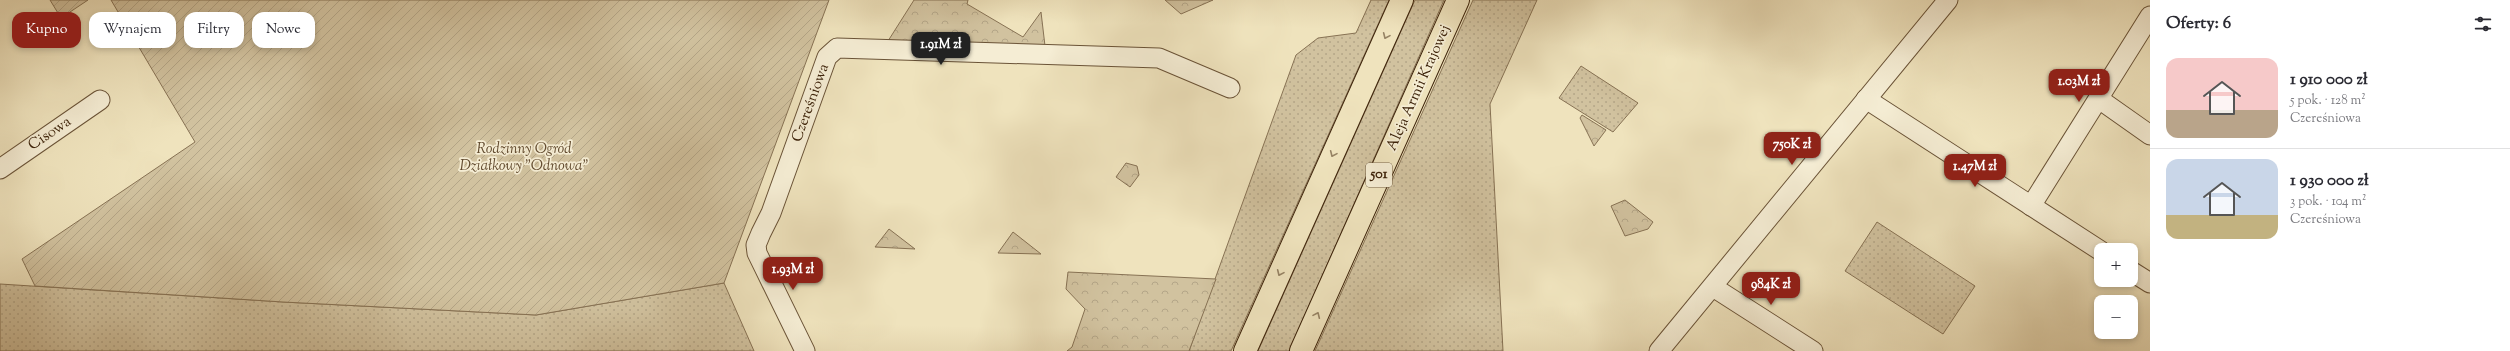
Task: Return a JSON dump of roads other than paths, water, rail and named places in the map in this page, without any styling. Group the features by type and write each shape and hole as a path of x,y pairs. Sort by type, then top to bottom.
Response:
{"main road":[{"path":"1245,351 1402,0"},
{"name":"Aleja Armii Krajowej","path":"1301,351 1458,0"}],"street":[{"path":"1659,351 1948,0"},
{"path":"2031,206 2100,99 2150,16"},
{"name":"Czereśniowa","path":"805,351 757,253 756,245 771,213 827,57 837,48 1159,58 1230,88"},
{"path":"1866,99 2094,246"},
{"path":"2100,99 2150,135"},
{"name":"Cisowa","path":"0,169 100,100"},
{"path":"2138,275 2150,283"},
{"path":"1713,287 1813,351"}],"park label":[{"name":"Rodzinny Ogród Działkowy \"Odnowa\"","path":"524,158"}]}
